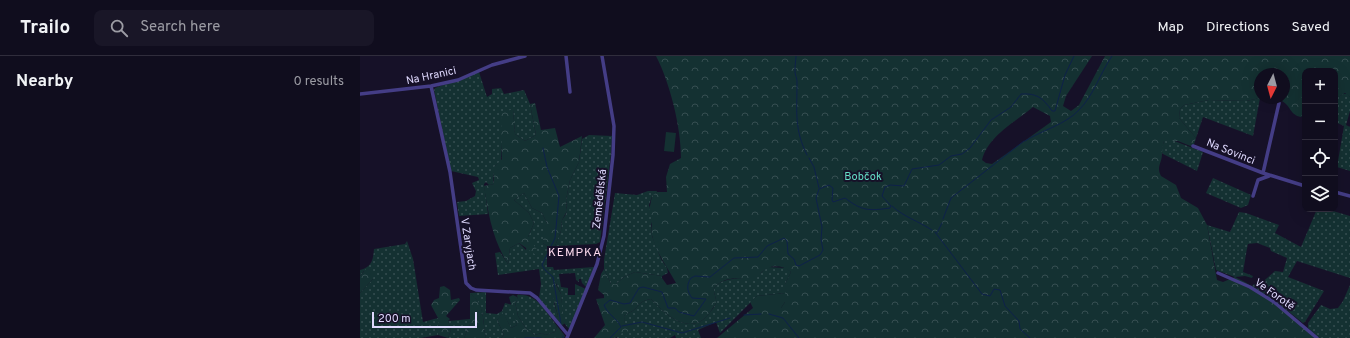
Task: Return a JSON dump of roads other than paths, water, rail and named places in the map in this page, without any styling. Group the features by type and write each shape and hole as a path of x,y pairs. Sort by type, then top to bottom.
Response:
{"street":[{"name":"Na Hranici","path":"360,94 431,86 458,80 492,65 525,56"},
{"path":"566,56 570,92"},
{"name":"Zemědělská","path":"567,337 597,264 604,236 613,155 614,126 602,56"},
{"name":"V Zaryjach","path":"431,86 450,172 466,283 470,288 476,290 530,293 537,298 567,337"},
{"name":"Na Sovinci","path":"1263,173 1279,104"},
{"name":"Na Sovinci","path":"1192,146 1270,176 1302,185"},
{"name":"Na Sovinci","path":"1253,196 1258,180 1270,176"},
{"path":"1338,193 1350,196"},
{"name":"Ve Forotě","path":"1218,273 1250,287 1274,302 1317,338"}],"waterway":[{"path":"796,56 795,71 797,82 797,120 800,137 807,155"},
{"path":"610,338 621,327 607,311 604,305 610,300 624,304 630,303 639,288 643,287 662,292 668,308 675,308 679,312 694,316 706,299 692,298 689,293 688,283 691,278 695,276 710,277 734,258 758,257 767,246 784,238 787,241 788,254 794,259 796,265 799,266 820,255 823,250 821,239 822,227 816,198 819,189 829,185 833,188 833,202 845,198 861,208 871,210 890,208 891,206 882,196 885,187 890,185 904,186 912,169 939,165 951,156 962,154 970,148 991,120 1011,107 1021,94 1031,94 1039,97 1052,111 1055,111 1065,75 1074,56"},
{"path":"1025,141 1067,120 1079,110 1089,98 1112,56"},
{"path":"943,219 951,198 1024,141"},
{"path":"543,148 547,167 559,196 555,238 542,265 553,277 561,324"},
{"path":"809,158 814,167 819,188"},
{"path":"892,206 901,213 932,230"},
{"path":"937,233 942,223"},
{"path":"935,232 982,294 990,296 994,289 1000,290 1005,306 1019,321 1020,329 1030,338"},
{"path":"744,315 761,314"},
{"path":"769,314 783,318 799,338"},
{"path":"622,326 642,322 682,333 730,318"},
{"path":"525,338 541,338"}],"district":[{"name":"KEMPKA","path":"575,252"}],"park label":[{"name":"Bobčok","path":"863,176"}]}
